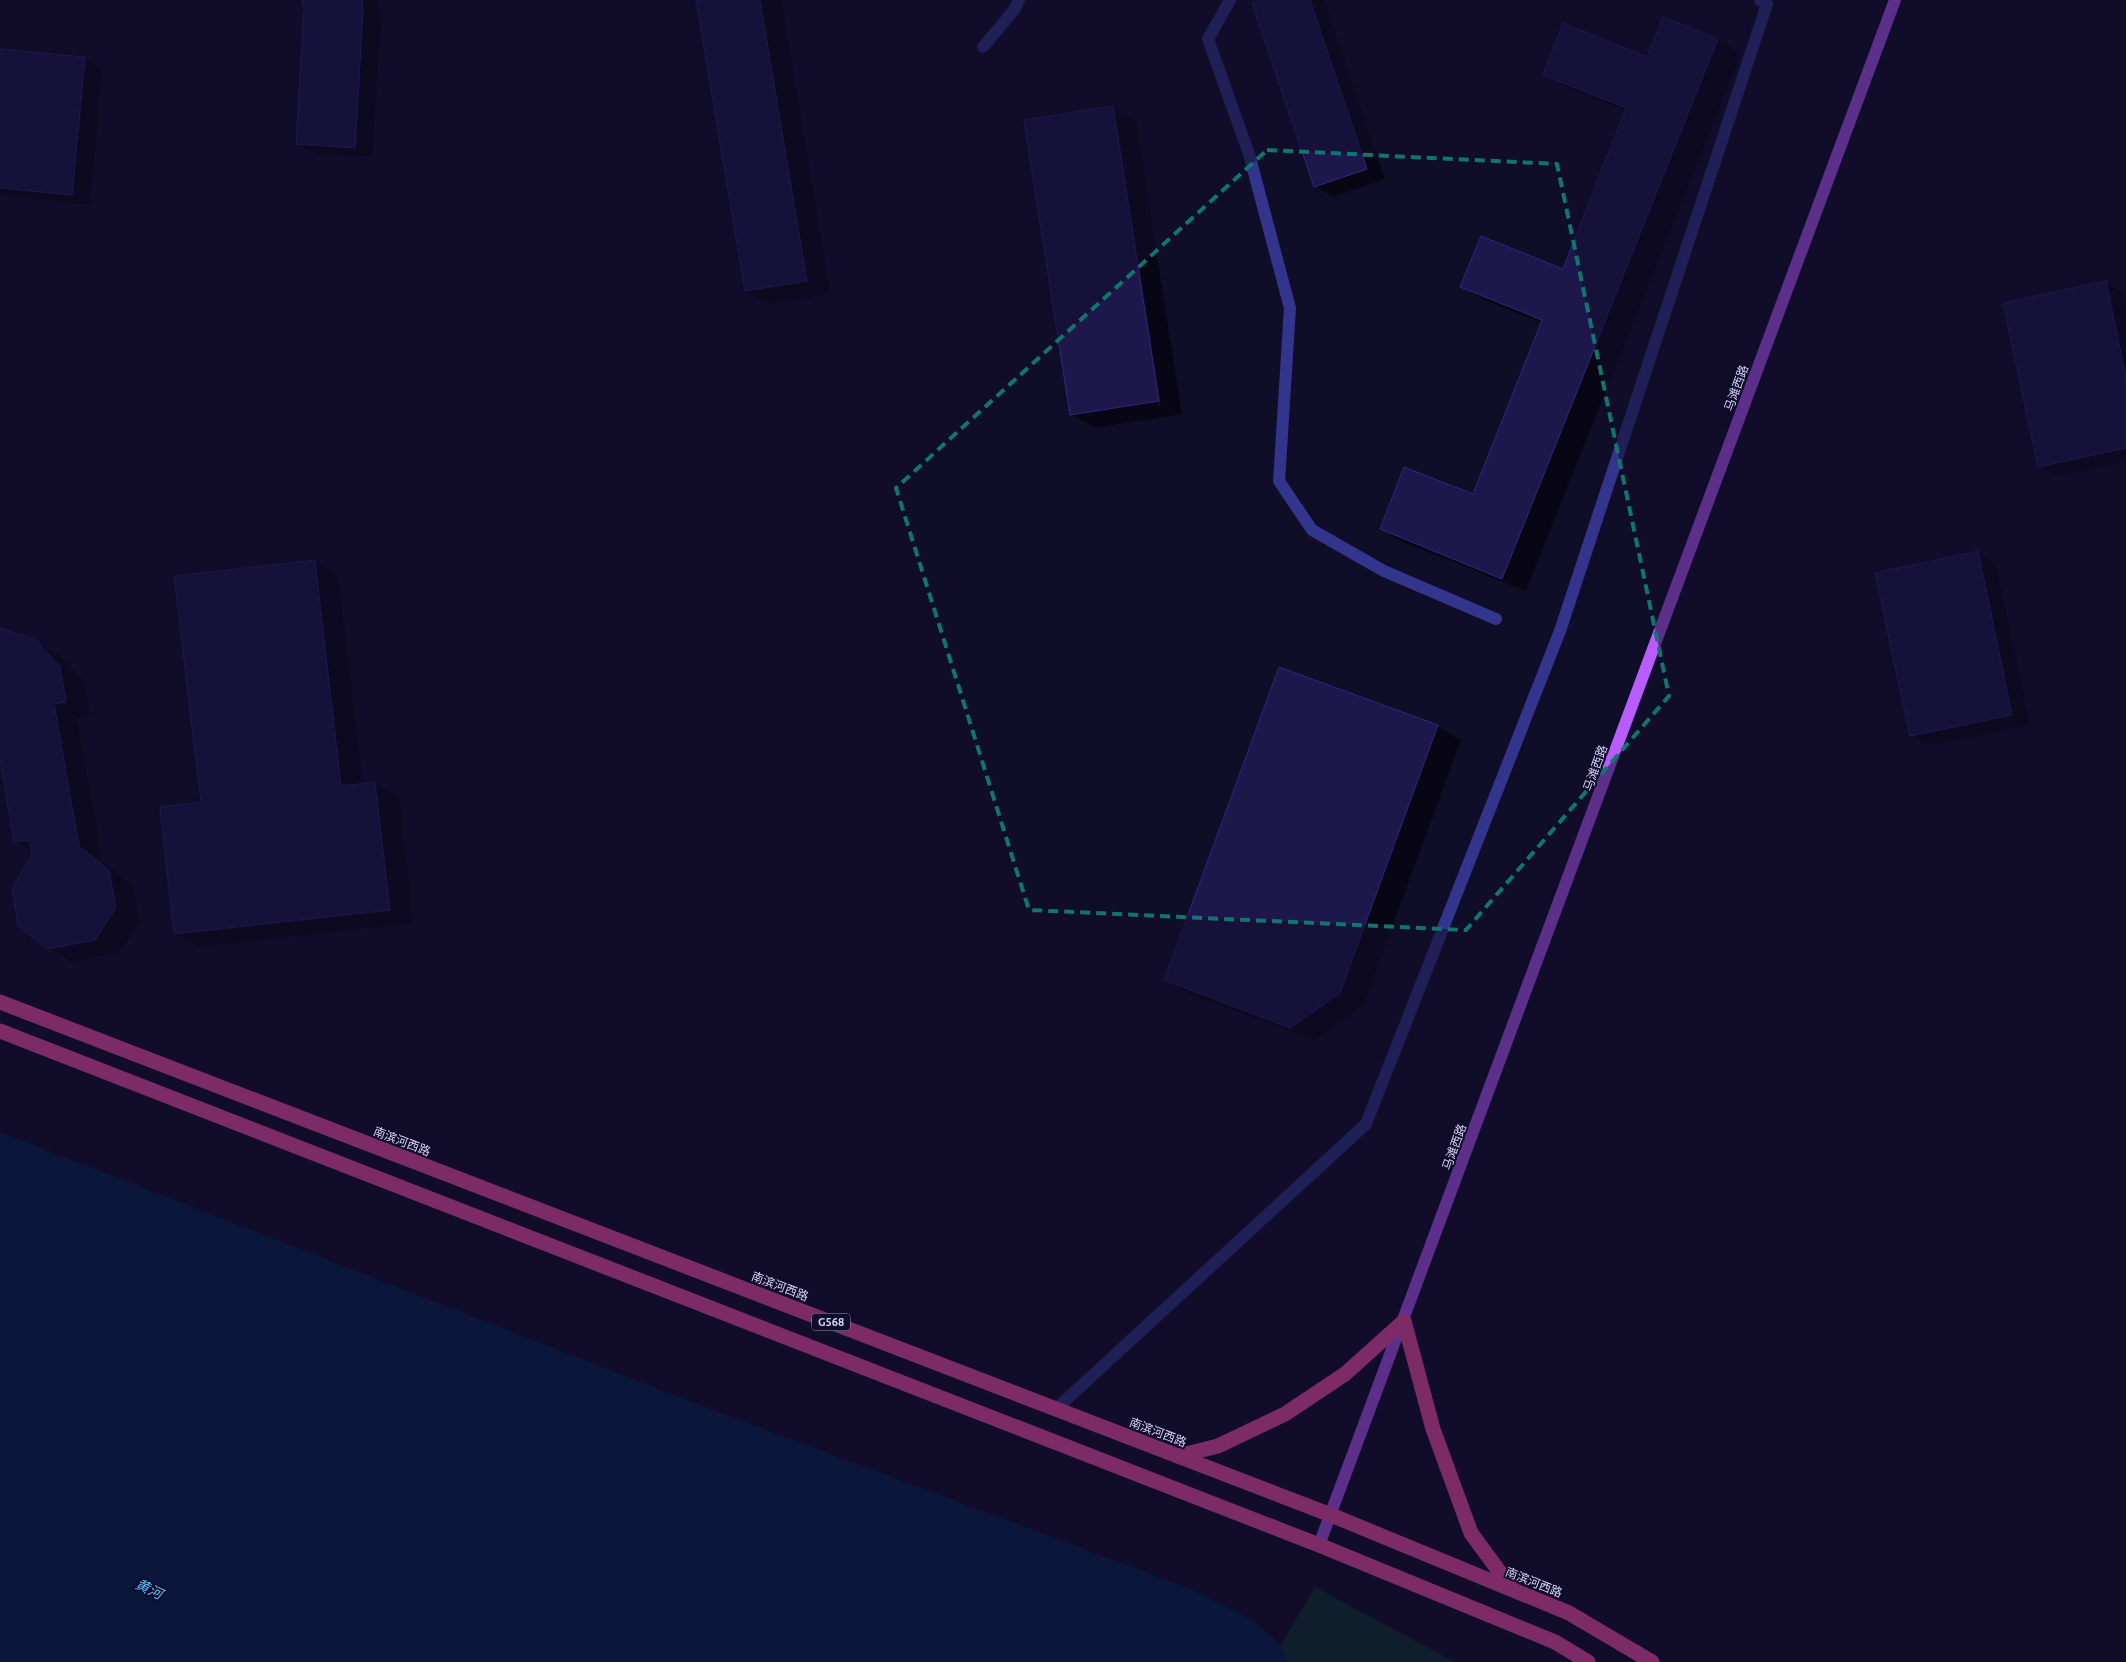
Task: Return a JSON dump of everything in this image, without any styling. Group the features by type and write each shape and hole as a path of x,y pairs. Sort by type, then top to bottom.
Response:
{"highway":[{"name":"南滨河西路","path":"0,1002 1331,1515 1569,1612 1652,1662"},
{"name":"G568","path":"0,1031 1319,1545 1555,1642 1588,1662"},
{"path":"1178,1456 1218,1446 1285,1414 1345,1374 1404,1321 1433,1428 1470,1533 1512,1589"}],"main road":[{"name":"马滩西路","path":"1319,1545 1895,0"}],"street":[{"path":"983,47 1014,10 1019,0"},
{"path":"1230,0 1208,39 1248,154 1290,308 1280,481 1312,530 1384,571 1496,619"},
{"path":"1056,1408 1366,1124 1560,631 1767,4 1760,0"}],"highlighted area":[{"path":"1267,150 1557,164 1669,696 1466,930 1029,910 896,488"}],"green space":[{"path":"1315,1587 1455,1662 1286,1662 1281,1645"}],"water":[{"name":"黄河","path":"0,1132 687,1400 1193,1590 1249,1618 1281,1645 1286,1662 0,1662"}],"building":[{"path":"302,0 362,0 363,12 355,148 296,144 304,9"},
{"path":"696,0 760,0 807,281 745,291"},
{"path":"1260,0 1310,0 1367,169 1314,187 1252,3"},
{"path":"1663,17 1718,39 1502,579 1380,529 1404,467 1473,494 1542,320 1460,287 1481,236 1563,269 1626,108 1543,75 1563,23 1647,57"},
{"path":"0,49 85,57 72,195 0,188"},
{"path":"1113,106 1159,401 1070,415 1024,120"},
{"path":"2106,281 2126,377 2126,448 2038,467 2003,303"},
{"path":"1978,551 2012,715 1910,736 1875,573"},
{"path":"315,560 341,786 375,782 390,910 174,934 160,807 201,802 174,576"},
{"path":"0,628 35,640 60,666 66,702 54,704 79,846 109,870 116,908 95,940 47,949 18,925 12,888 32,855 29,840 14,842 0,759"},
{"path":"1279,667 1438,725 1340,993 1290,1028 1164,980"}]}
